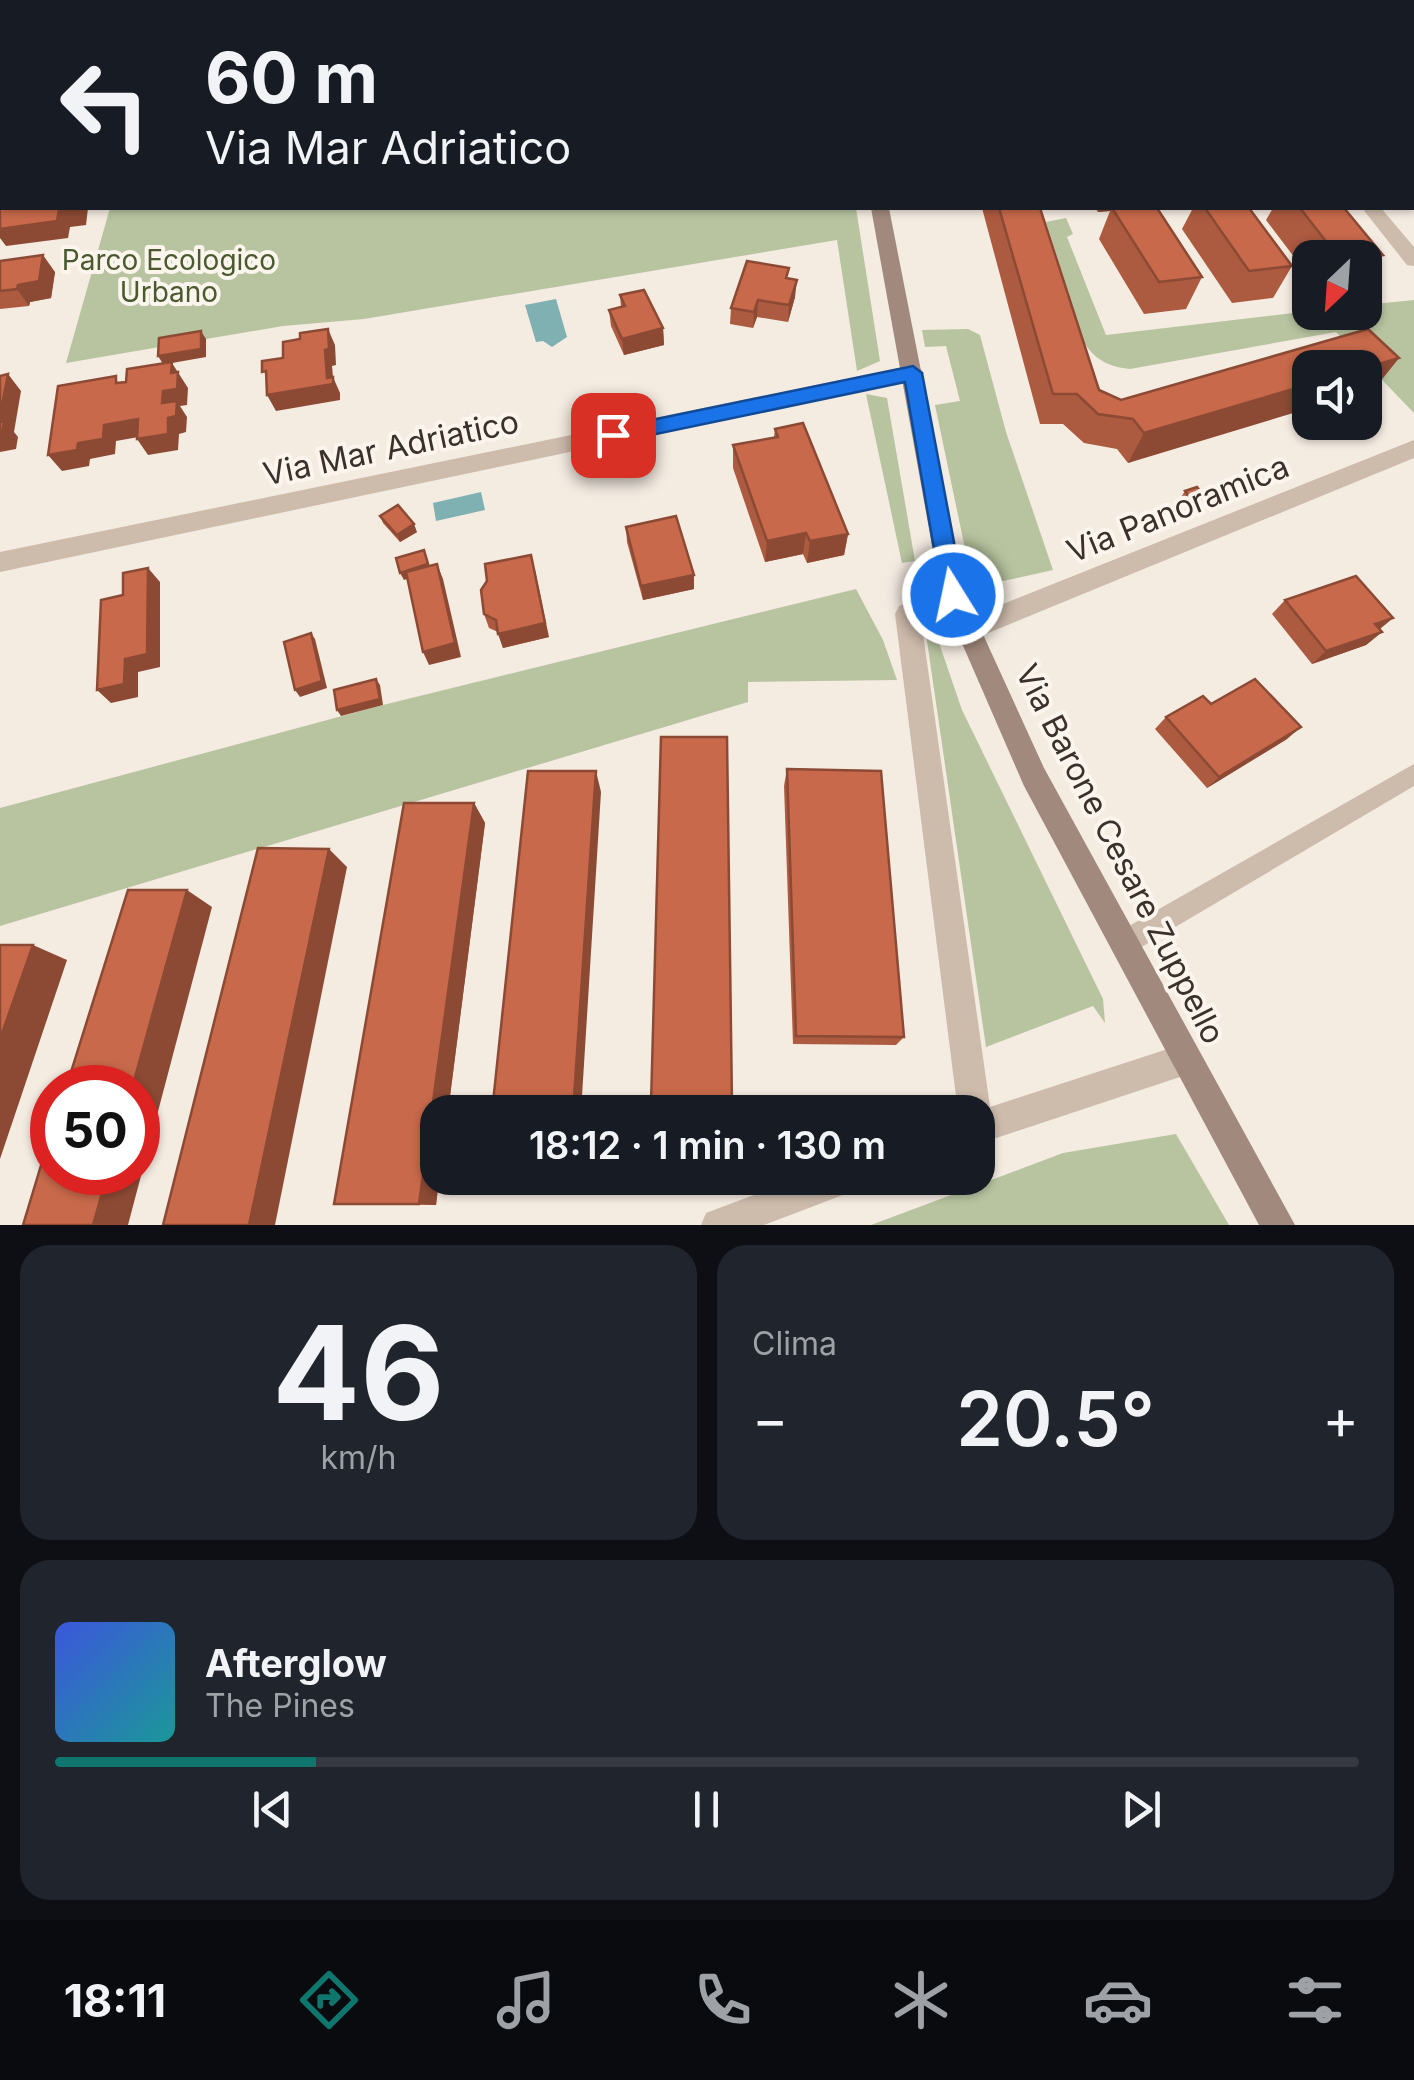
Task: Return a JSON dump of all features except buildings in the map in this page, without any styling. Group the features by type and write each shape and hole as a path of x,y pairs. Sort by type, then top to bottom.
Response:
{"main road":[{"name":"Via Barone Cesare Zuppello","path":"880,210 953,595 1034,777 1278,1225"}],"street":[{"path":"1373,210 1414,260"},
{"name":"Via Mar Adriatico","path":"0,562 913,373"},
{"name":"Via Panoramica","path":"967,630 1414,449"},
{"path":"953,595 908,614 972,1095"},
{"path":"995,1122 1186,1059"},
{"path":"718,1225 798,1195"}],"lane":[{"path":"1124,943 1414,774"}],"green space":[{"name":"Parco Ecologico Urbano","path":"109,210 856,210 880,361 857,371 837,240 364,319 283,326 66,363"},
{"path":"1066,218 1073,234 1067,237 1106,335 1292,313 1292,330 1382,330 1382,303 1414,300 1414,413 1382,380 1382,350 1353,350 1336,332 1130,369 1104,362 1085,344 1046,222"},
{"path":"968,329 980,335 1006,432 1053,570 1003,581 990,578 967,558 935,405 960,401 946,346 925,347 922,330"},
{"path":"866,394 887,398 915,561 902,563"},
{"path":"856,589 883,640 897,680 748,682 748,702 0,926 0,808 383,705"},
{"path":"926,634 937,637 962,710 1103,999 1105,1023 1093,1006 986,1047"},
{"path":"1176,1134 1229,1225 871,1225 951,1195 995,1195 995,1178 1063,1153"}],"water":[{"path":"556,299 567,337 552,347 543,341 536,342 525,305"},
{"path":"481,492 485,510 436,521 433,503"}],"route":[{"path":"613,435 913,373 953,595"}]}
